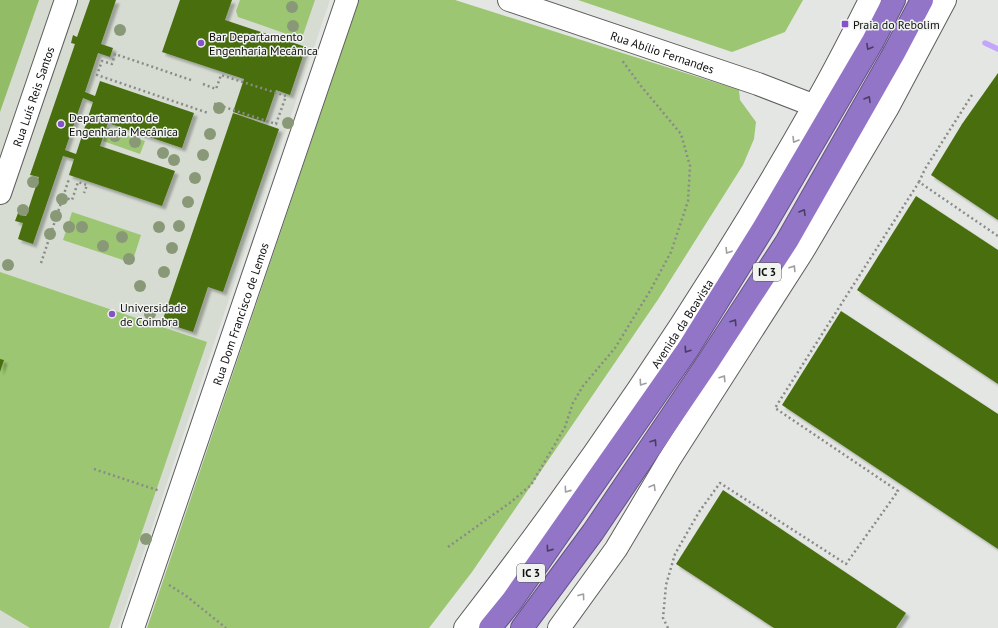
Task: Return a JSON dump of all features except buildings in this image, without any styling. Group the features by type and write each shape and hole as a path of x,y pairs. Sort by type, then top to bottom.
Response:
{"highway":[{"name":"Avenida da Boavista","path":"490,628 512,601 688,349 764,227 873,41 894,0"},
{"name":"IC 3","path":"522,628 606,512 708,362 787,241 894,53 922,0"}],"street":[{"name":"Rua Luís Reis Santos","path":"0,193 66,0"},
{"name":"Rua Dom Francisco de Lemos","path":"133,628 347,0"},
{"name":"Rua Abílio Fernandes","path":"509,0 758,84 814,106"},
{"name":"Avenida da Boavista","path":"465,628 556,506 616,422 672,338 749,217 814,106 870,0"},
{"path":"559,628 616,549 669,460 803,251 887,110 945,0"}],"path":[{"path":"191,80 115,54 112,64 102,61 97,75 208,113"},
{"path":"448,547 511,502 531,485 565,427 573,403 583,386 615,348 650,291 671,252 688,202 690,166 681,134 618,56"},
{"path":"203,84 216,89 221,74 286,96 283,111 276,124 212,103"},
{"path":"668,628 663,618 665,592 674,554 720,483 846,564 898,491 775,408 919,182 925,169 972,95"},
{"path":"41,263 69,179"},
{"path":"63,197 72,200 78,182 87,185 84,193"},
{"path":"919,182 998,236"},
{"path":"94,469 178,496"},
{"path":"151,574 185,594 226,628"}],"shaded area":[{"name":"Universidade de Coimbra","path":"0,0 330,0 118,628 0,628"}],"green space":[{"path":"0,0 39,0 0,112"},
{"path":"240,0 315,0 303,35 300,35 298,38 238,17 236,11"},
{"path":"359,0 455,0 739,90 740,100 756,122 754,139 743,165 659,298 472,572 429,628 147,628"},
{"path":"578,0 803,0 785,32 732,52"},
{"path":"107,128 145,141 140,154 103,141"},
{"path":"72,212 141,235 132,263 63,240"},
{"path":"0,272 207,342 109,628 30,628 0,610"}],"waterway":[{"path":"985,43 998,49"}],"place":[{"name":"Praia do Rebolim","path":"845,24"},
{"name":"Bar Departamento Engenharia Mecânica","path":"201,43"},
{"name":"Departamento de Engenharia Mecânica","path":"61,124"},
{"name":"Universidade de Coimbra","path":"112,314"}]}
